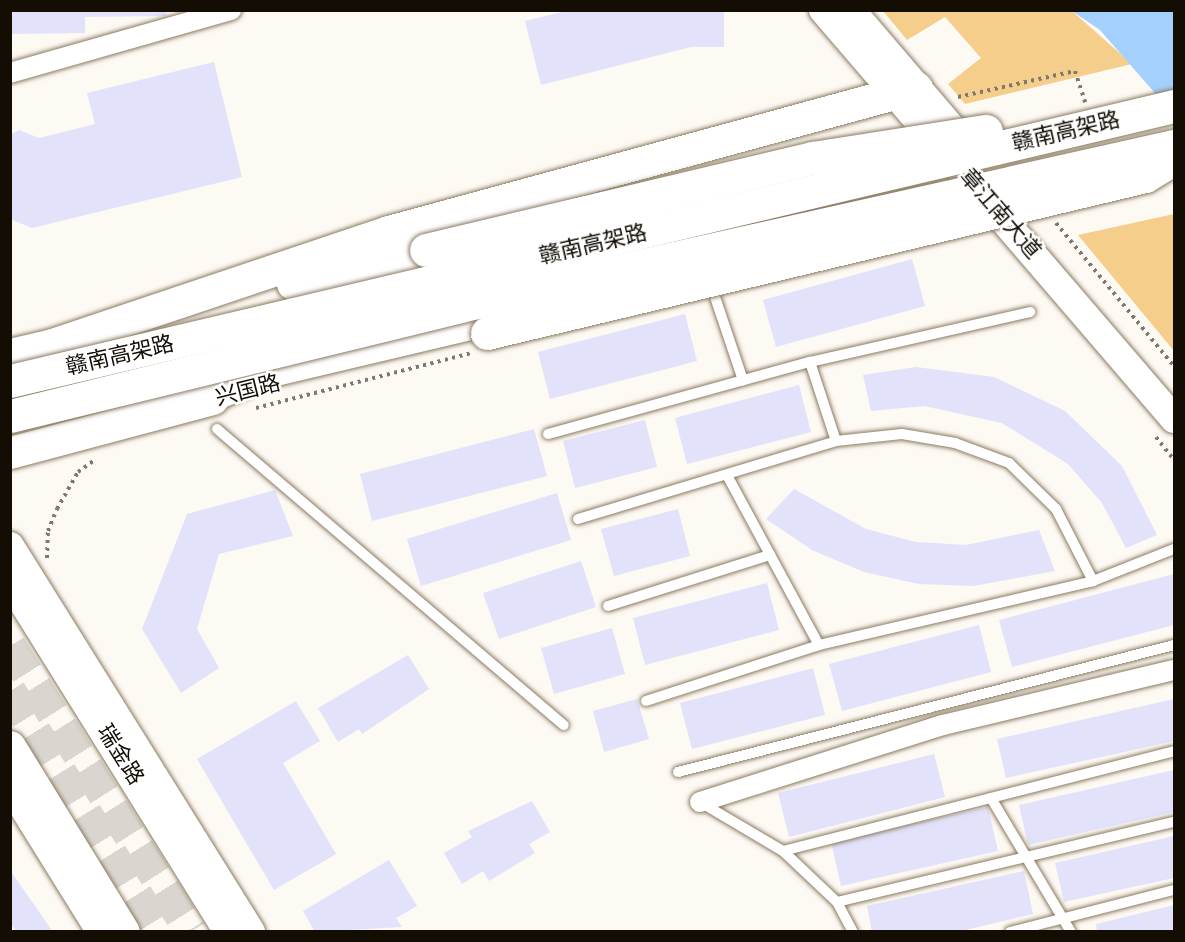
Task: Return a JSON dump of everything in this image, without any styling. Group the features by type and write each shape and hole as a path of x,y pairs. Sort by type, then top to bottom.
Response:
{"highway":[{"path":"426,250 813,158 1174,105"},
{"name":"赣南高架路","path":"10,381 1174,105"},
{"name":"赣南高架路","path":"10,416 471,304 1174,146"},
{"path":"486,341 1145,176 1174,158"}],"main road":[{"name":"章江南大道","path":"823,10 906,91 999,198 1174,390"},
{"name":"章江南大道","path":"851,10 906,91"},
{"path":"50,346 389,232 906,91"},
{"name":"章江南大道","path":"999,198 1163,426"},
{"path":"193,404 267,372 999,198"},
{"path":"10,355 426,250"},
{"name":"兴国路","path":"10,453 193,404 486,341"},
{"path":"10,546 251,932"},
{"name":"瑞金路","path":"10,578 230,932"},
{"path":"10,747 124,932"},
{"path":"10,786 101,932"}],"street":[{"path":"10,73 231,10"},
{"path":"700,802 943,725 1174,670"}],"lane":[{"path":"715,297 743,380"},
{"path":"548,434 810,362 1030,312"},
{"path":"810,362 836,441"},
{"path":"217,429 564,725"},
{"path":"578,519 728,477 836,441 902,434 955,442 1009,463 1056,509 1093,581"},
{"path":"728,477 819,645"},
{"path":"646,701 819,645 1093,581 1174,549"},
{"path":"608,606 770,555"},
{"path":"678,772 1174,645"},
{"path":"783,851 1174,751"},
{"path":"991,798 1071,932"},
{"path":"700,802 783,851 837,902 853,932"},
{"path":"837,902 1174,822"},
{"path":"1010,932 1174,890"}],"path":[{"path":"949,99 1075,71 1082,94"},
{"path":"245,410 486,341"},
{"path":"1163,426 1174,460"},
{"path":"49,566 48,531 57,509 78,472 103,454"}],"shaded area":[{"path":"883,11 1072,11 1132,64 965,104 948,84 981,58 945,17 907,40"},
{"path":"1174,214 1174,351 1078,235"}],"water":[{"path":"1072,11 1174,11 1174,115 1100,30"}],"building":[{"path":"10,10 166,10 166,16 85,17 85,33 10,34"},
{"path":"571,10 724,10 724,47 691,47 541,85 525,21"},
{"path":"214,62 242,177 32,228 10,219 10,135 19,130 39,138 95,124 87,93"},
{"path":"912,259 925,306 776,347 763,300"},
{"path":"685,314 697,361 550,399 538,352"},
{"path":"916,367 994,377 1065,411 1122,466 1157,535 1126,548 1102,503 1068,464 1002,423 924,406 871,411 863,375"},
{"path":"799,385 811,432 687,464 675,418"},
{"path":"645,420 657,467 575,488 563,441"},
{"path":"534,429 547,476 372,521 360,474"},
{"path":"794,489 866,529 916,542 966,545 1039,530 1055,571 974,586 919,584 864,572 812,550 766,519"},
{"path":"275,490 293,536 219,554 197,629 219,668 181,693 142,629 187,514"},
{"path":"557,493 571,540 421,586 407,539"},
{"path":"678,509 690,556 614,576 601,529"},
{"path":"581,561 596,607 499,639 483,593"},
{"path":"1174,574 1174,625 1012,667 999,620"},
{"path":"767,583 779,630 645,665 633,618"},
{"path":"979,625 991,672 842,711 829,664"},
{"path":"612,628 625,674 554,694 541,648"},
{"path":"408,655 429,689 362,734 359,729 338,742 318,708"},
{"path":"813,668 825,715 692,749 680,703"},
{"path":"637,699 649,739 604,752 593,711"},
{"path":"1174,699 1174,741 1006,778 997,739"},
{"path":"296,701 320,741 283,763 336,854 274,890 197,759"},
{"path":"934,754 945,797 789,837 778,793"},
{"path":"1174,770 1174,812 1028,845 1019,805"},
{"path":"532,801 550,832 529,844 535,853 489,881 483,871 462,884 444,853 472,837 468,831"},
{"path":"988,807 998,851 841,886 831,842"},
{"path":"1174,836 1174,878 1064,902 1055,863"},
{"path":"389,860 417,906 396,918 402,927 315,932 303,911"},
{"path":"10,870 53,932 17,932 10,923"},
{"path":"1024,871 1033,914 957,932 872,932 867,906"},
{"path":"1174,905 1174,932 1097,932 1096,924"}],"tunnel":[{"path":"10,646 191,932"},
{"path":"10,691 160,932"}]}
